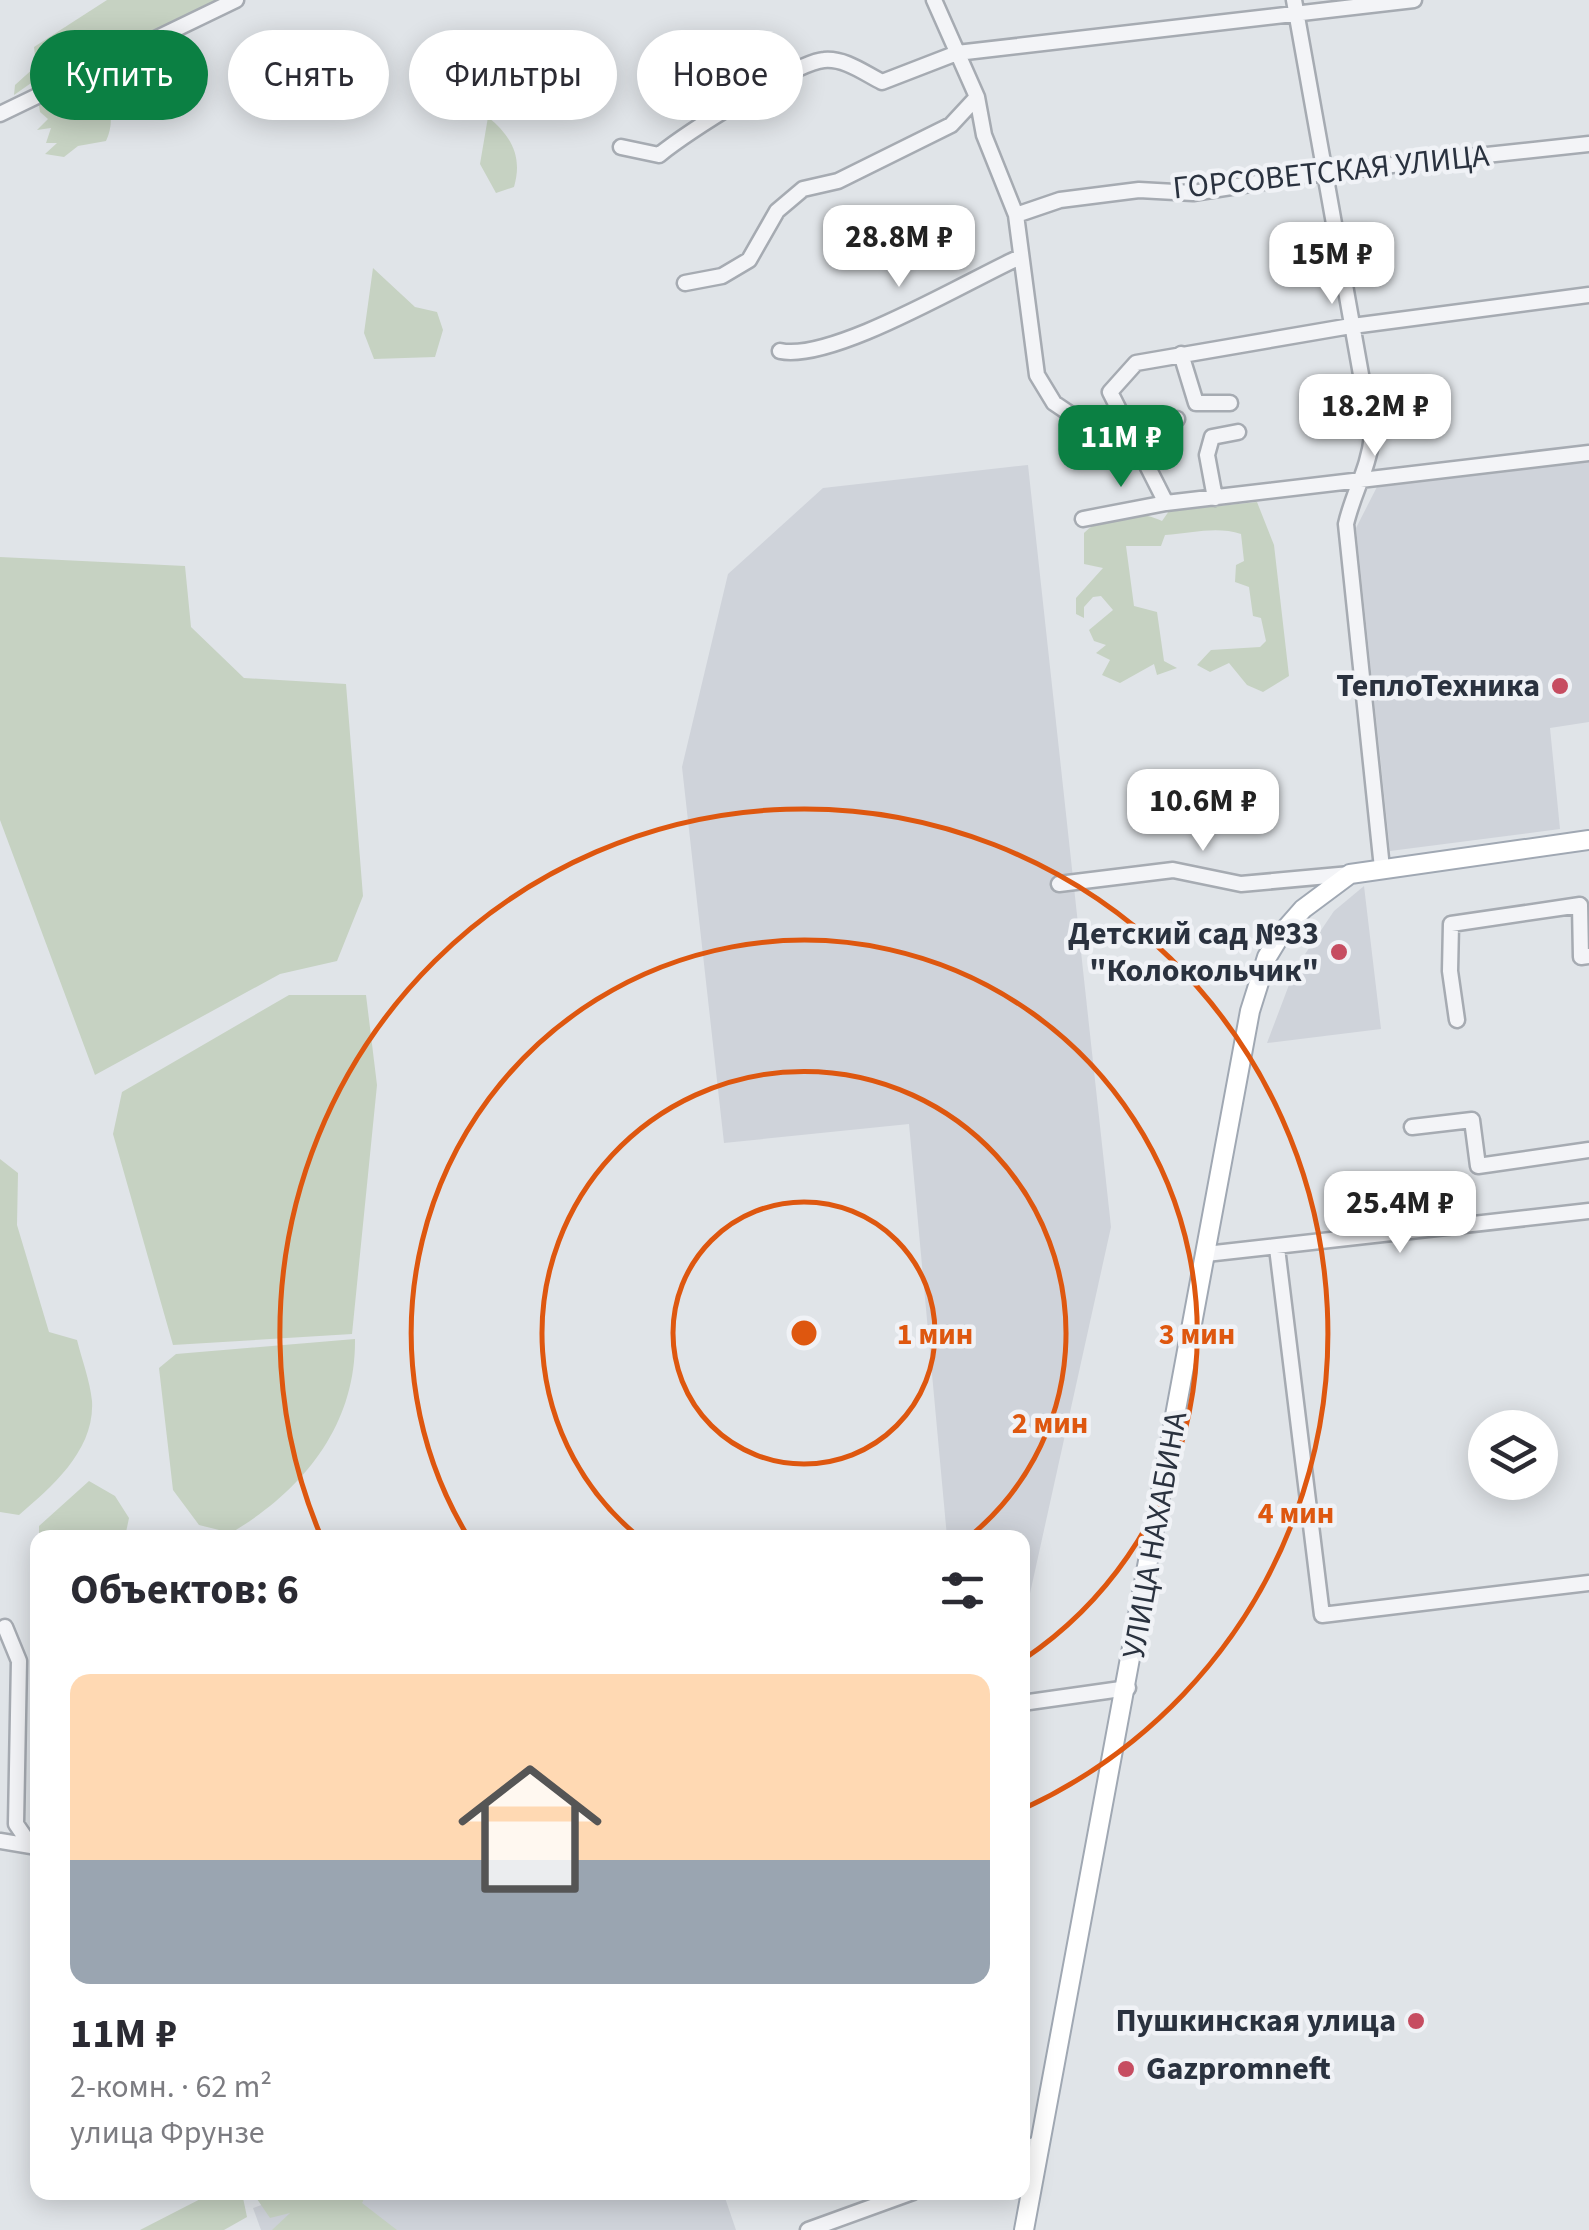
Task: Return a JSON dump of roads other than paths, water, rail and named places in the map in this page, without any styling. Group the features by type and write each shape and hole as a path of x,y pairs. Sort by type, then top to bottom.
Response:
{"main road":[{"path":"1350,874 1589,840"},
{"name":"УЛИЦА НАХАБИНА","path":"1031,2147 1128,1688 1257,982 1281,934 1303,909 1350,874"},
{"name":"УЛИЦА НАХАБИНА","path":"1024,2230 1027,2200"}],"street":[{"path":"0,114 236,0"},
{"path":"934,0 977,98 984,135 1016,215 1037,375 1054,403 1088,426 1132,442 1177,419"},
{"path":"622,147 660,154 696,125 822,60 848,64 882,82 958,53 1296,8 1414,0"},
{"path":"1296,8 1372,436 1370,462 1346,524 1382,868"},
{"path":"684,283 722,276 749,260 776,211 803,189 838,181 951,125 977,98"},
{"name":"ГОРСОВЕТСКАЯ УЛИЦА","path":"1016,215 1060,200 1139,190 1193,194 1327,172 1589,144"},
{"path":"780,351 800,356 836,346 1020,258"},
{"path":"1166,503 1110,392 1136,363 1353,326 1589,295"},
{"path":"1181,354 1188,392 1196,403 1230,403"},
{"path":"1215,498 1207,456 1212,437 1238,432"},
{"path":"1084,520 1166,503 1360,483 1589,452"},
{"path":"1058,884 1173,870 1240,884 1350,874"},
{"path":"1458,1020 1450,971 1450,924 1580,905 1581,957 1589,956"},
{"path":"1412,1127 1472,1120 1478,1166 1589,1150"},
{"path":"1206,1254 1589,1211"},
{"path":"1277,1248 1322,1615 1589,1583"},
{"path":"5,1627 20,1661 16,1824 30,1842"},
{"path":"1030,1702 1128,1688"},
{"path":"0,1842 30,1846"},
{"path":"808,2230 891,2200"}],"place":[{"name":"ТеплоТехника","path":"1560,686"},
{"name":"Детский сад №33 \"Колокольчик\"","path":"1339,952"},
{"name":"Пушкинская улица","path":"1416,2021"},
{"name":"Gazpromneft","path":"1126,2069"}]}
